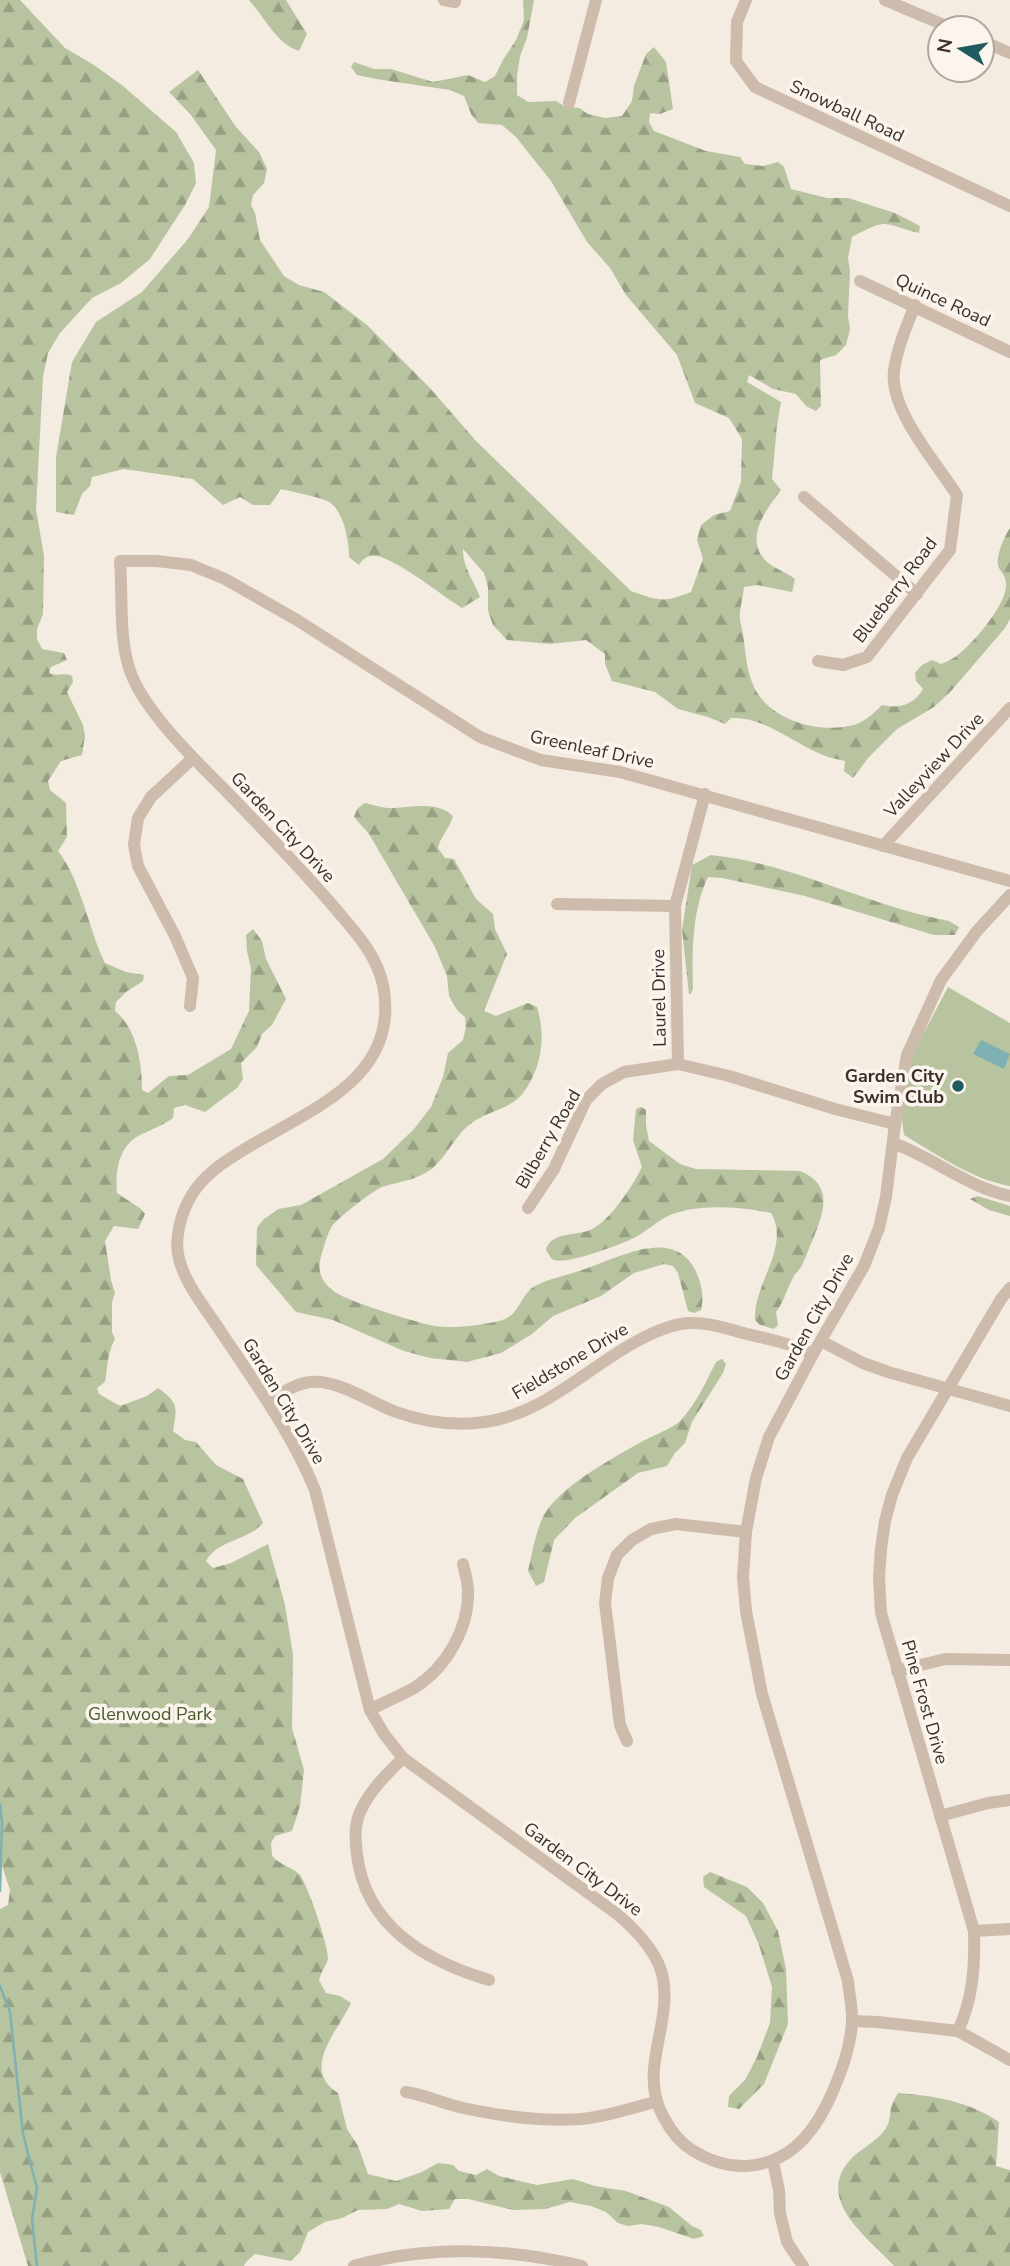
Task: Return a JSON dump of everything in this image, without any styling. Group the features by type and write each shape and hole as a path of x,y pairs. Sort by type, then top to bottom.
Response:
{"street":[{"path":"444,0 455,0"},
{"path":"569,103 596,0"},
{"name":"Snowball Road","path":"746,0 737,22 736,61 755,87 1010,206"},
{"path":"885,0 926,17"},
{"name":"Quince Road","path":"860,281 1010,352"},
{"name":"Blueberry Road","path":"818,661 843,665 867,657 950,550 957,495 902,414 893,382 899,349 915,305"},
{"path":"804,497 917,594"},
{"name":"Garden City Drive","path":"120,561 125,656 142,696 193,758 299,866 361,940 376,960 385,1004 382,1033 372,1057 359,1076 337,1095 233,1156 203,1178 189,1199 179,1227 178,1254 186,1278 268,1401 305,1465 315,1489 370,1710 384,1734 403,1758 636,1930 652,1953 662,1976 665,2008 653,2071 655,2102 671,2132 684,2145 703,2157 734,2166 773,2162 807,2138 838,2082 848,2049 852,2021 848,1981 762,1694 753,1653 743,1577 746,1532 756,1478 769,1437 864,1266 879,1228 907,1055 941,980 977,931 1010,895"},
{"name":"Greenleaf Drive","path":"120,561 158,561 191,565 226,579 297,620 480,737 541,760 620,772 1010,881"},
{"name":"Valleyview Drive","path":"883,846 1010,708"},
{"path":"190,1006 193,978 175,936 138,866 134,845 138,818 151,797 193,758"},
{"name":"Laurel Drive","path":"705,794 675,906 678,1064 895,1124"},
{"path":"557,904 675,906"},
{"name":"Bilberry Road","path":"528,1208 554,1169 586,1100 602,1084 624,1072 678,1064"},
{"path":"893,1143 972,1184 1010,1196"},
{"name":"Pine Frost Drive","path":"958,2031 967,2012 974,1979 974,1931 881,1613 879,1578 885,1521 891,1495 907,1458 1010,1288"},
{"name":"Fieldstone Drive","path":"268,1401 295,1386 313,1381 332,1385 396,1412 430,1421 469,1423 507,1419 533,1408 629,1345 666,1328 688,1323 709,1324 797,1346 813,1354"},
{"path":"821,1341 863,1363 1010,1406"},
{"path":"627,1741 620,1725 605,1603 608,1578 617,1555 632,1540 651,1528 676,1524 746,1532"},
{"path":"370,1710 415,1687 433,1672 450,1652 463,1630 468,1606 468,1588 463,1564"},
{"path":"897,1671 945,1659 1010,1660"},
{"path":"403,1758 377,1784 361,1809 354,1835 359,1869 371,1900 393,1930 423,1953 455,1970 489,1980"},
{"path":"940,1816 1010,1800"},
{"path":"974,1931 1010,1929"},
{"path":"852,2021 958,2031 1010,2060"},
{"path":"406,2092 461,2107 509,2116 547,2119 582,2119 655,2102"},
{"path":"773,2162 787,2242 803,2266"},
{"path":"354,2266 388,2257 471,2252 506,2253 582,2266"}],"green space":[{"name":"Glenwood Park","path":"0,0 20,0 65,48 123,86 176,132 194,163 196,183 150,259 121,283 92,298 60,333 48,353 43,377 36,509 44,556 43,614 37,629 37,639 42,649 64,653 67,660 51,667 49,673 72,676 73,682 67,692 83,725 85,736 82,755 61,761 48,781 50,790 66,803 67,837 58,851 73,876 105,963 126,972 144,975 143,981 116,1002 115,1011 128,1027 137,1047 142,1090 148,1093 169,1076 188,1075 231,1049 249,1011 251,969 246,935 253,929 262,941 266,959 286,999 272,1025 262,1034 257,1047 241,1063 243,1079 237,1088 205,1112 185,1105 174,1108 173,1118 134,1138 123,1151 118,1167 117,1193 145,1214 138,1229 114,1226 105,1241 115,1293 112,1302 112,1332 115,1339 109,1355 105,1382 97,1388 99,1394 120,1406 147,1396 158,1388 165,1393 175,1406 173,1431 185,1440 196,1442 216,1465 243,1479 263,1523 249,1534 218,1548 206,1561 213,1568 231,1563 268,1544 285,1605 293,1655 292,1728 304,1770 300,1806 292,1831 275,1836 271,1843 272,1856 299,1874 312,1901 328,1959 319,1980 326,1993 340,1996 351,2003 325,2050 322,2073 327,2083 338,2093 347,2129 358,2146 368,2174 396,2181 438,2163 453,2165 459,2171 476,2175 487,2169 499,2176 537,2185 573,2179 626,2191 669,2207 701,2230 704,2236 694,2239 659,2227 642,2224 628,2226 618,2223 606,2212 570,2202 545,2209 513,2210 468,2199 455,2199 449,2209 422,2211 399,2204 387,2209 358,2210 325,2222 308,2232 300,2252 291,2261 255,2254 244,2266 28,2266 0,2172 0,1909 8,1905 10,1890 0,1860"},
{"path":"249,0 286,0 307,34 299,51 277,36"},
{"path":"523,0 534,0 517,76 517,95 528,102 556,101 566,107 579,108 588,114 605,118 622,116 632,101 634,86 646,54 654,47 666,62 673,109 660,114 650,113 649,122 654,131 706,151 740,157 745,164 763,166 778,162 784,167 791,189 827,198 848,198 895,213 920,226 919,233 885,224 852,237 848,258 850,329 846,345 836,355 820,360 821,406 816,411 806,406 796,394 773,389 749,375 747,382 781,402 772,479 781,490 759,525 757,544 767,562 795,579 792,592 757,585 744,587 740,619 751,681 762,699 785,717 814,726 843,727 861,722 882,705 900,706 915,699 923,689 916,681 915,673 922,665 932,660 941,664 955,657 978,635 1000,605 1006,584 998,559 1010,528 1010,619 1005,628 952,690 934,707 897,729 869,757 853,778 844,771 845,761 823,755 767,726 731,718 725,724 678,709 655,692 612,681 605,664 605,654 586,640 550,644 507,640 493,625 488,611 488,587 484,573 463,549 466,567 480,597 462,608 391,561 370,556 359,565 349,557 347,535 338,512 329,502 321,499 281,489 270,505 253,505 240,497 223,505 193,479 124,469 92,477 74,515 56,512 56,457 72,362 96,322 142,292 188,239 209,207 216,150 191,115 169,92 198,70 236,127 259,152 267,169 264,183 253,195 251,205 260,240 284,276 299,285 324,292 367,325 429,387 476,441 631,591 661,599 691,592 703,559 697,540 701,525 714,515 730,511 741,482 742,439 729,418 695,403 677,355 626,295 610,268 587,242 551,181 516,137 502,125 478,123 464,96 450,90 357,75 351,67 354,62 374,69 391,69 433,82 468,75 485,82 495,76 516,40 524,20"},
{"path":"365,803 391,808 440,808 453,816 438,848 445,858 454,859 476,899 493,914 495,929 507,954 484,1011 496,1016 528,1003 537,1007 542,1040 534,1073 518,1099 469,1125 433,1168 416,1177 377,1189 335,1222 321,1256 320,1272 323,1280 335,1292 384,1312 435,1326 467,1326 506,1319 516,1310 526,1294 541,1283 631,1252 662,1248 676,1251 688,1259 700,1283 701,1310 694,1313 688,1311 678,1273 673,1266 664,1264 634,1273 601,1296 553,1316 532,1334 501,1353 467,1362 430,1358 404,1351 333,1320 296,1312 256,1265 257,1228 263,1220 278,1209 301,1205 383,1159 414,1129 431,1107 443,1077 448,1053 463,1040 465,1017 449,996 447,976 435,947 369,834 354,817 357,809"},
{"path":"711,855 801,875 889,905 949,921 959,927 955,935 934,935 805,896 708,877 696,917 693,989 689,994 682,930 692,865"},
{"name":"Garden City Swim Club","path":"948,987 1010,1023 1010,1186 968,1172 904,1135 901,1112 910,1059"},
{"path":"641,1107 646,1110 649,1141 680,1164 696,1169 800,1171 818,1184 823,1200 820,1219 803,1262 776,1312 778,1325 774,1329 760,1325 755,1320 759,1293 777,1239 771,1213 723,1207 699,1208 670,1215 634,1238 579,1257 558,1261 552,1259 546,1250 554,1239 594,1228 615,1209 628,1192 642,1167 633,1140 636,1109"},
{"path":"978,1196 1010,1206 1010,1216 989,1210 970,1199"},
{"path":"722,1359 726,1364 723,1373 692,1422 685,1443 667,1466 638,1473 575,1518 554,1540 544,1582 536,1586 528,1571 537,1531 549,1507 586,1475 678,1423 696,1400 716,1362"},
{"path":"710,1872 747,1887 763,1903 778,1931 786,1969 788,2024 764,2084 739,2109 728,2107 729,2096 745,2080 757,2057 770,2023 772,1987 759,1945 746,1916 704,1887 703,1877"},
{"path":"898,2093 951,2101 975,2109 999,2122 996,2166 1010,2170 1010,2266 894,2266 849,2217 841,2203 838,2188 841,2173 852,2158 885,2130"}],"water":[{"path":"981,1040 1010,1054 1004,1069 973,1054"}],"waterway":[{"path":"0,1804 0,1891"},
{"path":"0,1986 10,2012 23,2134 37,2188 32,2219 37,2266"}],"place":[{"name":"Garden City Swim Club","path":"958,1086"}]}
